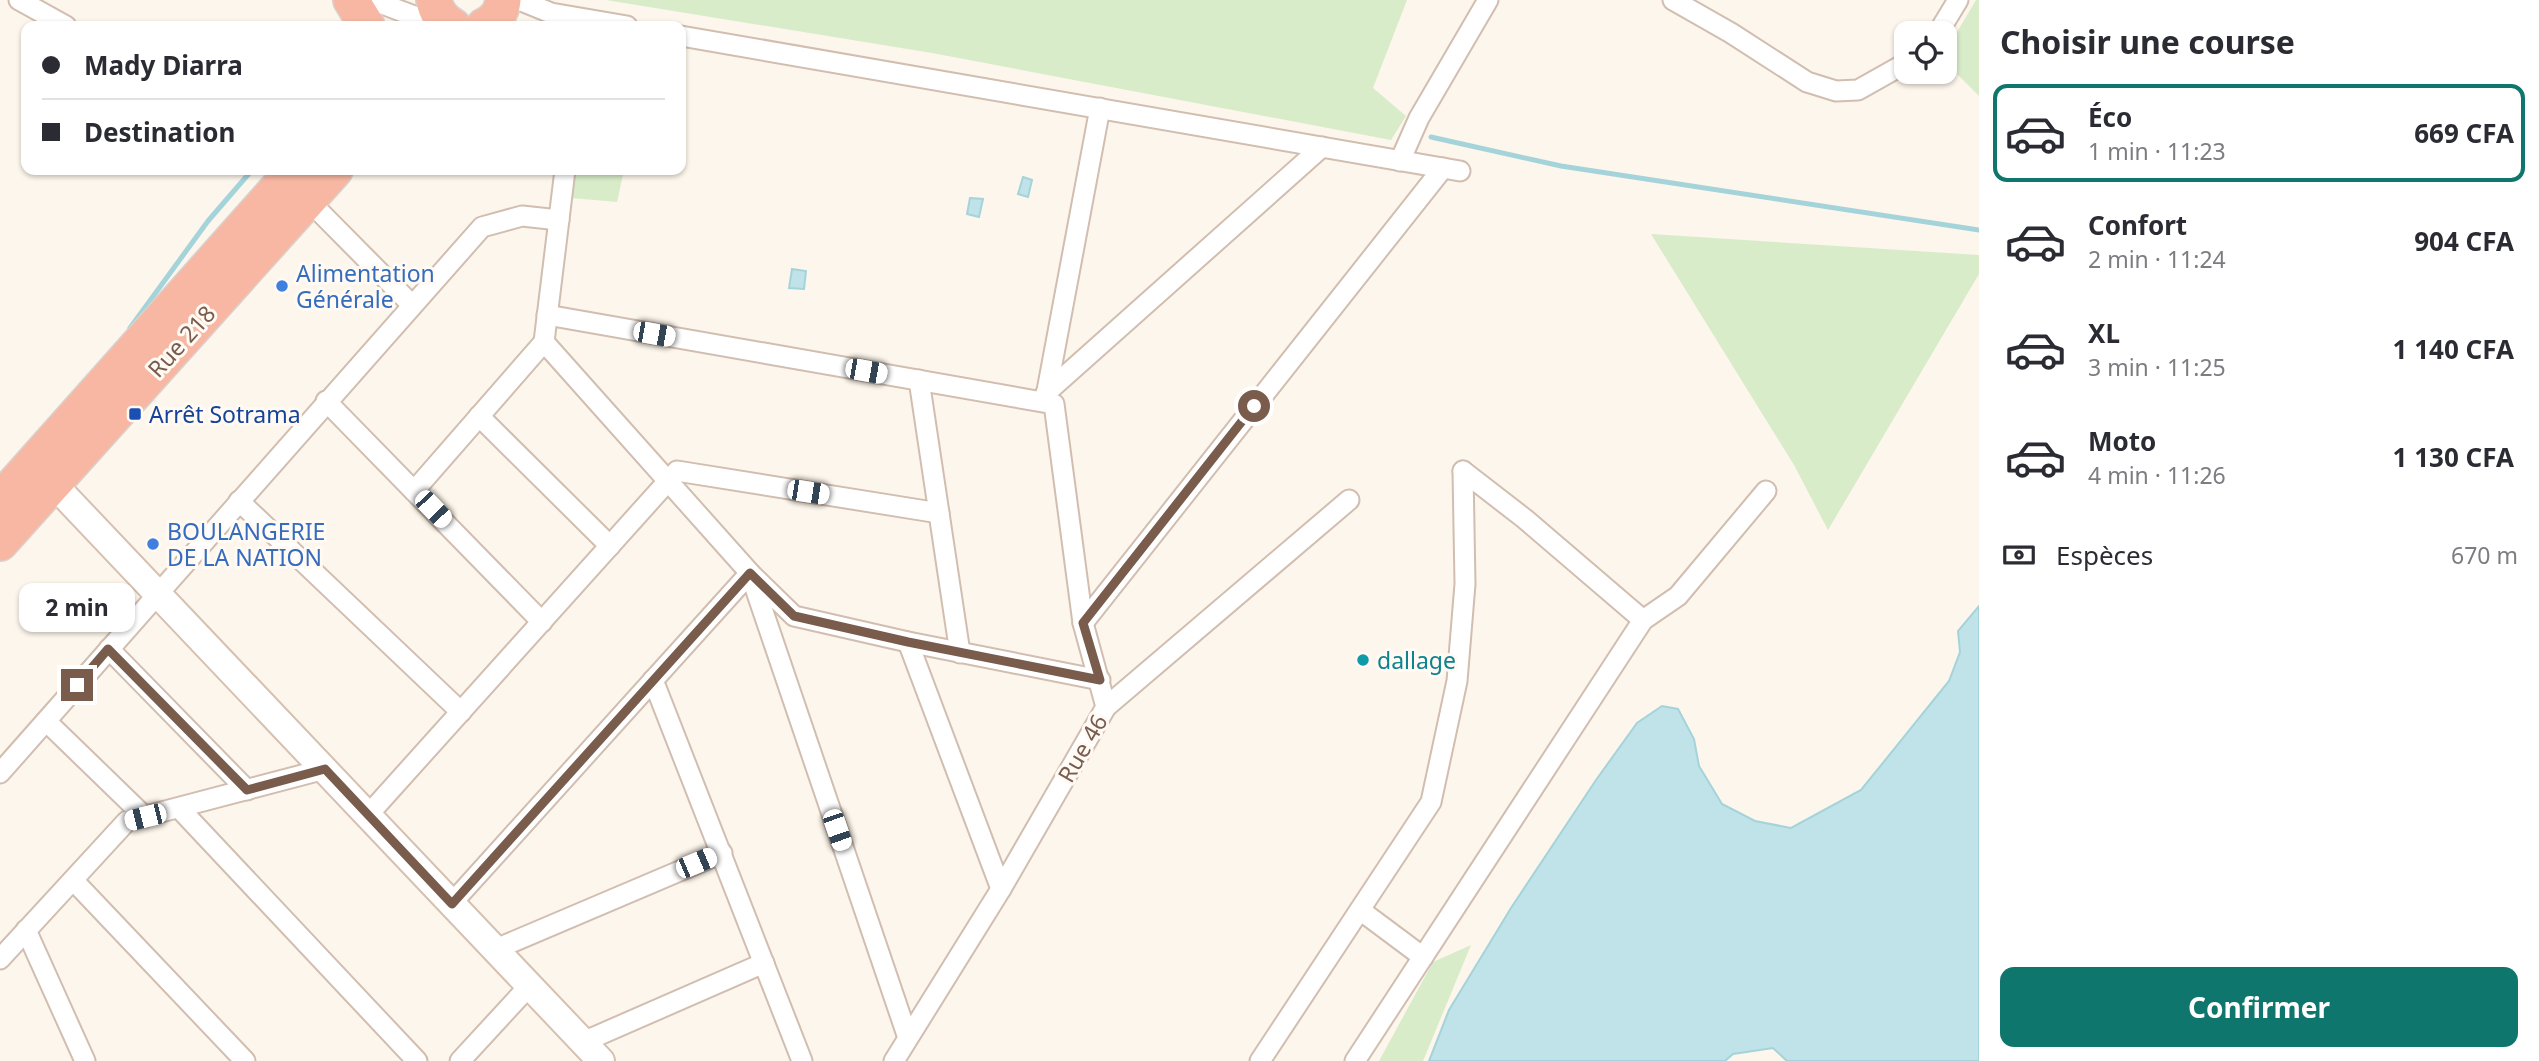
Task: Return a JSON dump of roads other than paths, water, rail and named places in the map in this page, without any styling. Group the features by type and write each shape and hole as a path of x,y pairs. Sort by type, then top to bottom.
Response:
{"highway":[{"path":"351,0 365,21"},
{"path":"0,543 43,473 301,185 324,175"},
{"path":"0,500 43,473"}],"street":[{"path":"19,0 57,21"},
{"path":"372,0 434,16"},
{"path":"1400,160 1419,118 1488,0"},
{"path":"1673,0 1731,33 1807,82 1836,91 1858,90 1894,70"},
{"path":"1945,21 1958,0"},
{"path":"501,11 551,13 579,21"},
{"path":"501,11 551,13"},
{"path":"686,37 1451,169 1083,623"},
{"path":"1046,397 1100,108"},
{"path":"1046,397 1322,147"},
{"path":"414,491 544,342 564,175"},
{"path":"301,185 412,305"},
{"path":"0,773 482,227 522,216 559,220"},
{"path":"548,315 919,380 1046,397 1054,404 1083,623 1100,680"},
{"name":"Rue 46","path":"544,342 750,573 794,616 960,653 1100,680 1105,707 1001,888 907,1035 894,1061"},
{"path":"919,380 960,653"},
{"path":"326,401 542,622"},
{"path":"479,416 610,546"},
{"path":"368,815 677,471 939,513"},
{"path":"1260,1061 1432,802 1457,681 1465,584 1463,471 1525,519 1643,620"},
{"path":"43,473 601,1061"},
{"path":"1355,1061 1643,620 1678,596 1766,491"},
{"path":"1105,707 1349,500"},
{"path":"239,501 461,712"},
{"path":"452,904 750,573 907,1035"},
{"path":"908,642 1001,888"},
{"path":"108,649 247,790"},
{"path":"653,680 802,1061"},
{"path":"46,721 145,817"},
{"path":"0,958 127,821 325,769"},
{"path":"178,808 417,1061"},
{"path":"496,949 722,853"},
{"path":"73,880 246,1061"},
{"path":"1360,911 1423,957"},
{"path":"26,930 85,1061"},
{"path":"583,1042 764,962"},
{"path":"460,1061 530,985"}],"water":[{"path":"1023,177 1032,180 1028,197 1018,194"},
{"path":"970,198 983,199 979,217 967,214"},
{"path":"792,269 806,271 804,289 789,288"},
{"path":"1979,606 1979,1061 1787,1061 1773,1048 1733,1054 1725,1061 1429,1061 1449,1010 1511,908 1637,723 1662,706 1678,709 1694,739 1699,766 1722,804 1755,821 1791,828 1861,790 1949,681 1960,652 1958,631"}],"waterway":[{"path":"1431,137 1561,166 1979,230"},
{"path":"130,328 208,221 248,175"}],"place":[{"name":"Alimentation Générale","path":"282,286"},
{"name":"Arrêt Sotrama","path":"135,414"},
{"name":"BOULANGERIE DE LA NATION","path":"153,544"},
{"name":"dallage","path":"1363,660"}]}
